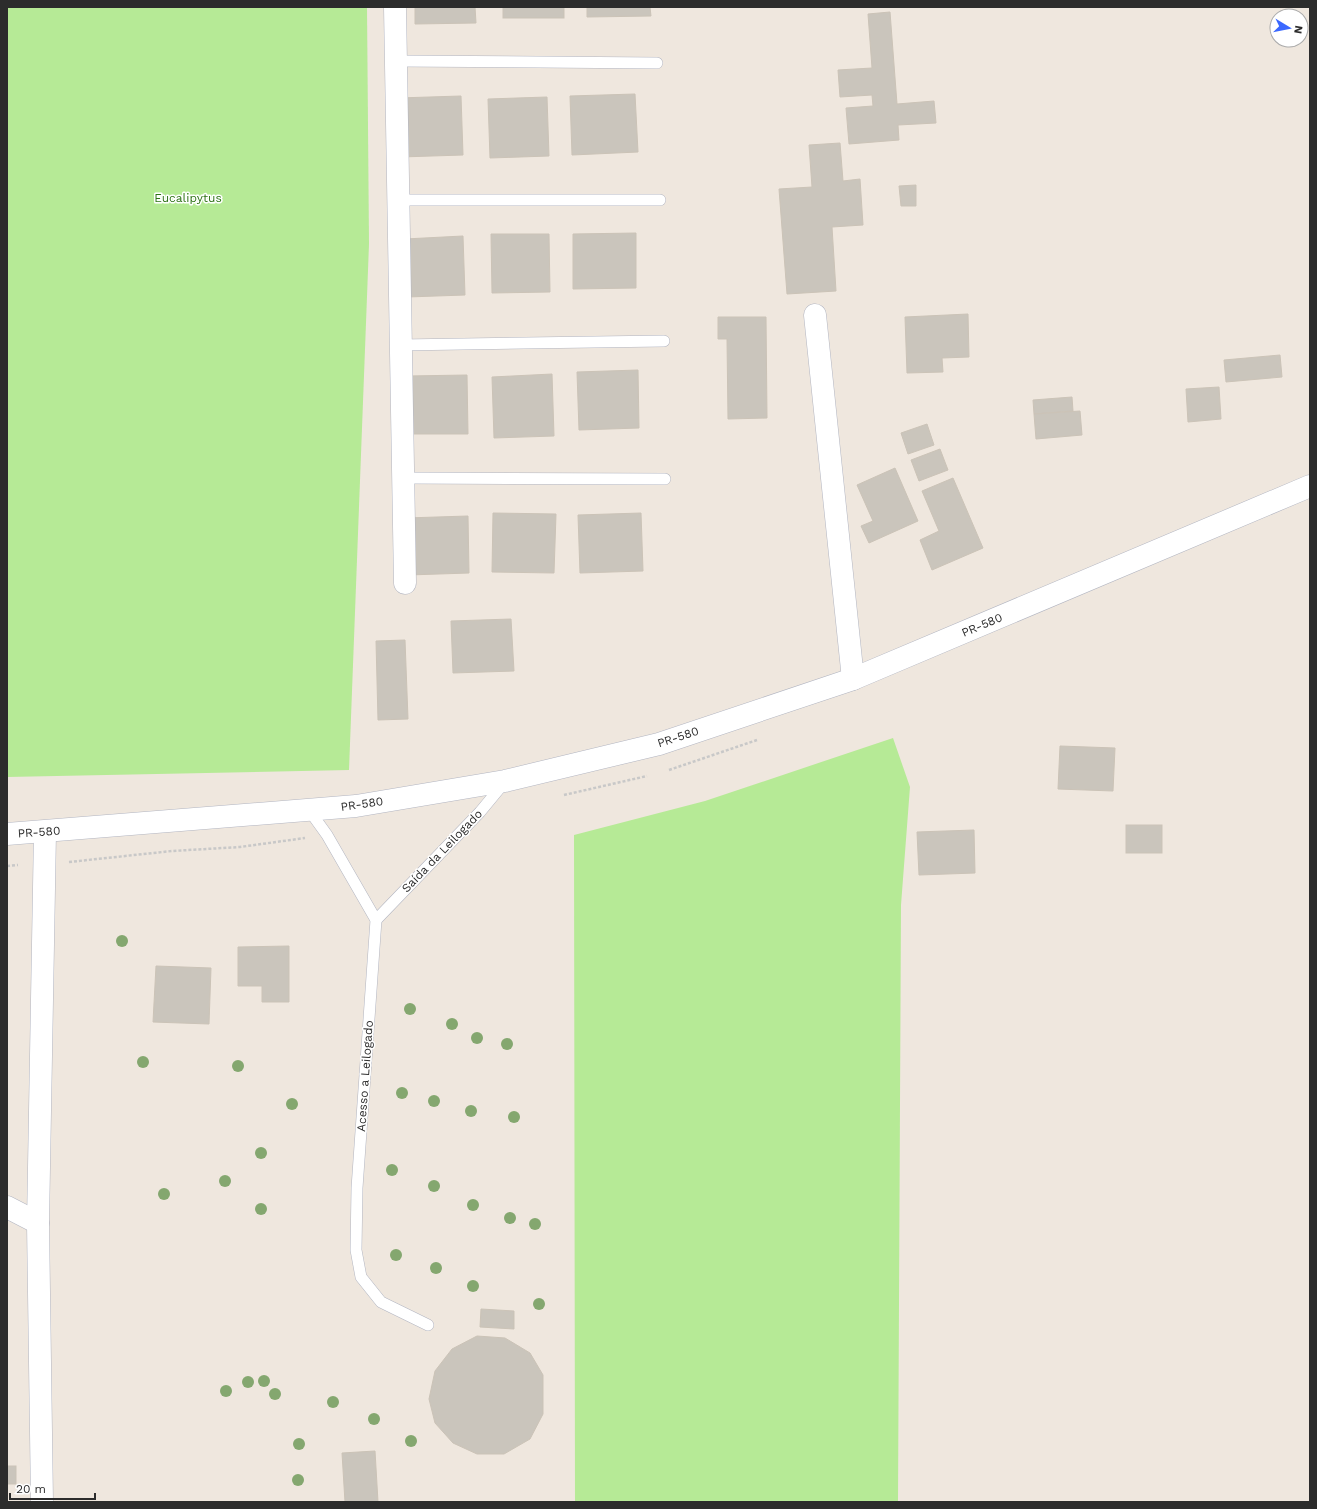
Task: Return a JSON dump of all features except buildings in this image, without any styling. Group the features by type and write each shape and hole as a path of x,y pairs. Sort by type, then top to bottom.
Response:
{"street":[{"path":"395,7 405,583"},
{"path":"815,315 853,679"},
{"name":"PR-580","path":"7,834 356,806 505,781 659,744 853,679 1310,486"},
{"path":"42,1502 38,1223 45,832"},
{"path":"7,1206 38,1223"}],"lane":[{"path":"396,61 657,63"},
{"path":"398,200 660,200"},
{"path":"401,346 664,341"},
{"path":"403,478 665,479"},
{"name":"Saída da Leilogado","path":"376,920 480,812 505,781"},
{"path":"309,810 327,835 376,920"},
{"name":"Acesso a Leilogado","path":"376,920 358,1188 356,1250 361,1277 381,1302 428,1325"}],"green space":[{"name":"Eucalipytus","path":"7,7 367,7 369,244 349,770 7,777"},
{"path":"893,738 910,787 901,905 898,1502 575,1502 574,835 705,801"}]}
